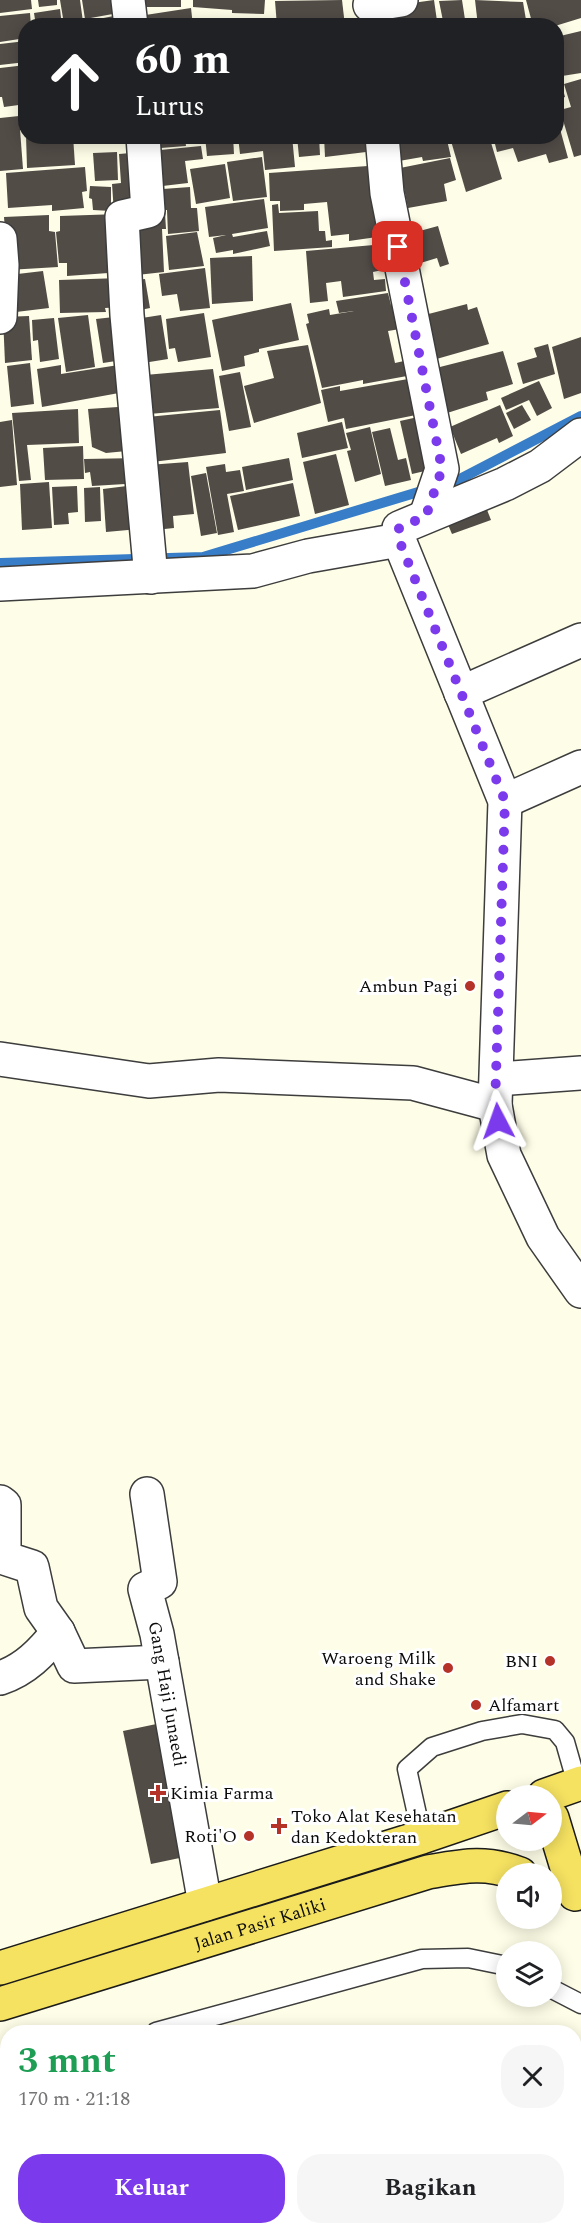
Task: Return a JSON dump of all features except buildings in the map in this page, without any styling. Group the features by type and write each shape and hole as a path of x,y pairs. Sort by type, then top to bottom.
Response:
{"main road":[{"path":"562,1789 579,1783"},
{"name":"Jalan Pasir Kaliki","path":"0,1968 496,1812"},
{"path":"462,1824 525,1863"},
{"name":"Jalan Pasir Kaliki","path":"0,2004 428,1872 472,1864 496,1866"}],"street":[{"path":"128,0 130,18"},
{"path":"144,144 148,211 122,217 149,563"},
{"path":"383,144 387,193 442,469 426,516"},
{"path":"0,239 0,317"},
{"path":"581,435 540,466 505,484 399,528 399,540 505,801 496,1092 504,1155 543,1238 581,1291"},
{"path":"0,584 149,563 254,571 308,555 399,540"},
{"path":"461,693 581,640"},
{"path":"505,801 581,767"},
{"path":"0,1059 149,1081 219,1075 413,1083 496,1092 581,1073"},
{"name":"Gang Haji Junaedi","path":"147,1494 160,1582 145,1589 162,1662 205,1904"},
{"path":"0,1502 4,1505 4,1558 32,1567 41,1608 58,1632 74,1666 162,1662"},
{"path":"0,1678 14,1673 42,1653 58,1632"}],"lane":[{"path":"422,1837 406,1769 432,1747 482,1731 522,1724 555,1730 565,1742 579,1783"},
{"path":"182,2025 422,1959 468,1958 496,1964"},
{"path":"562,1994 581,2004"}],"waterway":[{"path":"0,563 203,557 458,480 581,416"}],"place":[{"name":"Ambun Pagi","path":"470,986"},
{"name":"BNI","path":"550,1661"},
{"name":"Waroeng Milk and Shake","path":"448,1668"},
{"name":"Alfamart","path":"476,1705"},
{"name":"Kimia Farma","path":"158,1793"},
{"name":"Toko Alat Kesehatan dan Kedokteran","path":"279,1826"},
{"name":"Roti'O","path":"249,1836"}],"route":[{"path":"398,247 442,469 426,516 399,528 399,540 505,801 495,1105 498,1121"}]}
